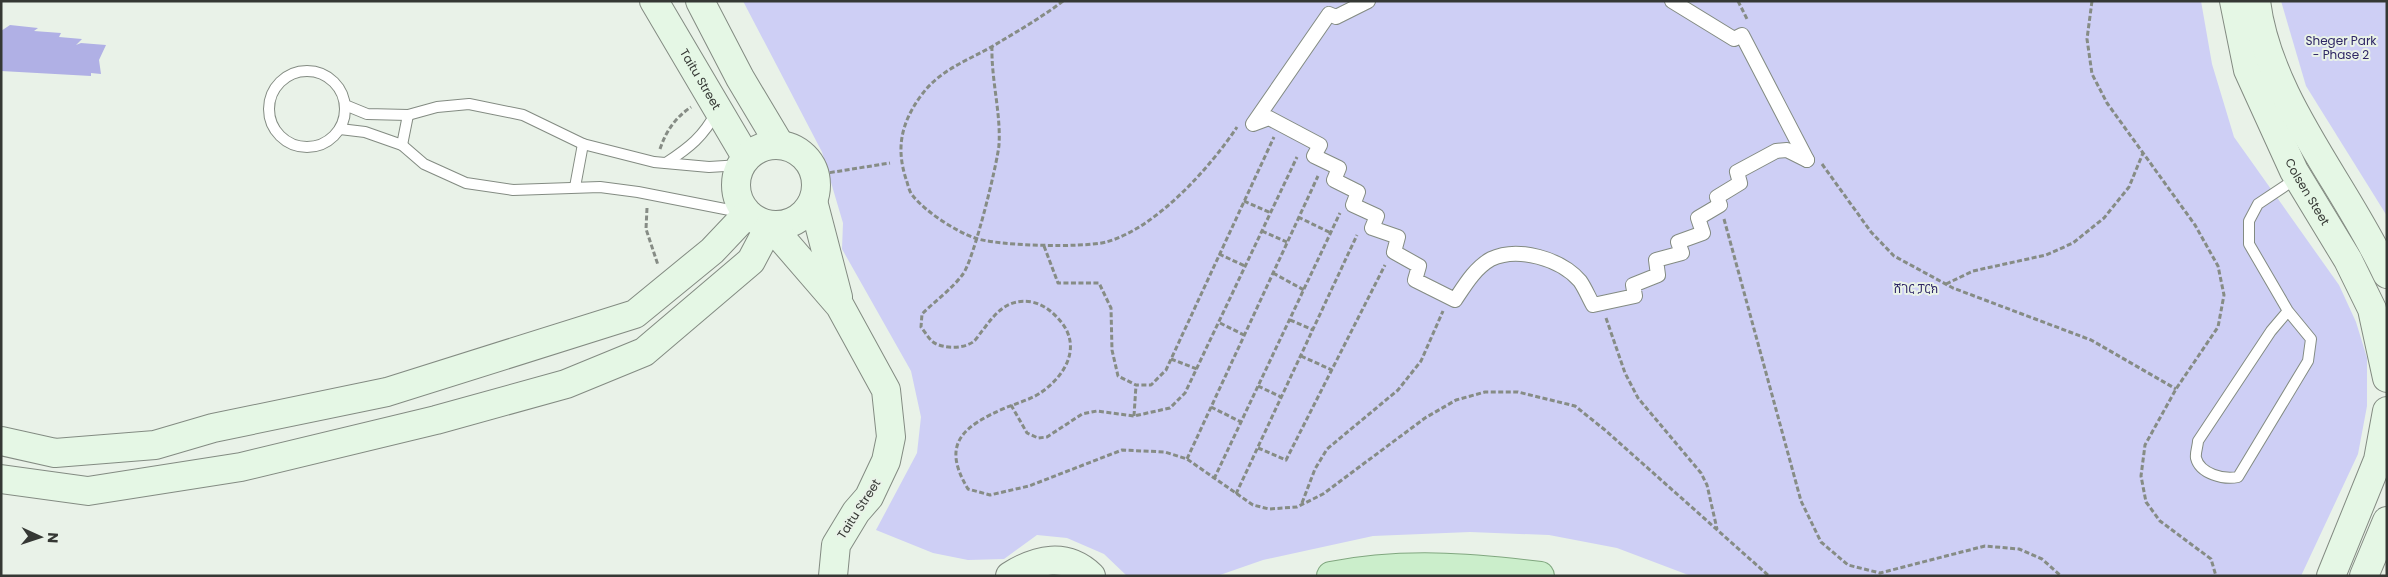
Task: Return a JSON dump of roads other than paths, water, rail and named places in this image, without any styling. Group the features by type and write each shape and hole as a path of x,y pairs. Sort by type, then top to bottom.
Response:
{"main road":[{"name":"Taitu Street","path":"654,1 744,161"},
{"path":"700,1 740,78 780,145"},
{"name":"Colsen Steet","path":"2234,1 2248,70 2298,178 2348,260 2372,309 2387,378"},
{"path":"2256,1 2267,54 2285,93 2370,236 2387,274"},
{"path":"780,145 801,153 810,163 840,306 759,220 740,203 736,190 736,177 744,161 758,148 780,145"},
{"path":"1,441 55,453 155,445 213,428 388,392 634,314 712,251 759,220 783,225 796,221 806,212 814,188"},
{"path":"1,479 88,491 241,467 436,420 566,384 644,352 751,261 759,220"},
{"name":"Taitu Street","path":"833,576 836,545 879,480 886,461 891,438 886,390 840,306"},
{"path":"2331,576 2378,460 2387,411"},
{"path":"2364,576 2387,521"},
{"path":"1010,576 1026,566 1053,561 1080,565 1091,576"},
{"path":"1331,576 1356,571 1410,567 1470,567 1540,576"}],"street":[{"path":"1368,1 1336,17 1329,14 1253,124 1269,118 1280,122 1320,145 1314,156 1339,168 1334,180 1358,192 1353,205 1377,216 1372,228 1398,237 1394,252 1419,266 1415,280 1455,300 1472,275 1492,259 1519,254 1540,257 1566,268 1581,282 1593,305 1634,296 1633,285 1658,275 1656,260 1682,253 1678,242 1702,233 1698,218 1720,205 1717,197 1740,183 1737,172 1776,151 1787,150 1807,160 1742,35 1734,39 1672,1"}],"lane":[{"path":"305,71 318,73 330,79 339,89 345,106 340,129 325,144 312,148 297,147 285,141 276,132 270,120 269,106 275,87 285,78 305,71"},
{"path":"345,106 367,114 408,115 438,107 469,104 523,114 583,144 644,160 709,167 744,161"},
{"path":"666,163 690,147 706,131 717,111"},
{"path":"402,145 408,115"},
{"path":"340,129 366,132 402,145 424,164 466,183 513,190 575,187 638,192 759,220"},
{"path":"575,187 583,144"},
{"path":"2288,311 2271,331 2198,441 2196,457 2201,467 2216,476 2229,479 2238,477 2308,362 2311,339 2288,311 2249,244 2249,221 2258,204 2298,178"}],"park label":[{"name":"Sheger Park - Phase 2","path":"2341,48"},
{"name":"ሸገር ፓርክ","path":"1916,289"}]}
